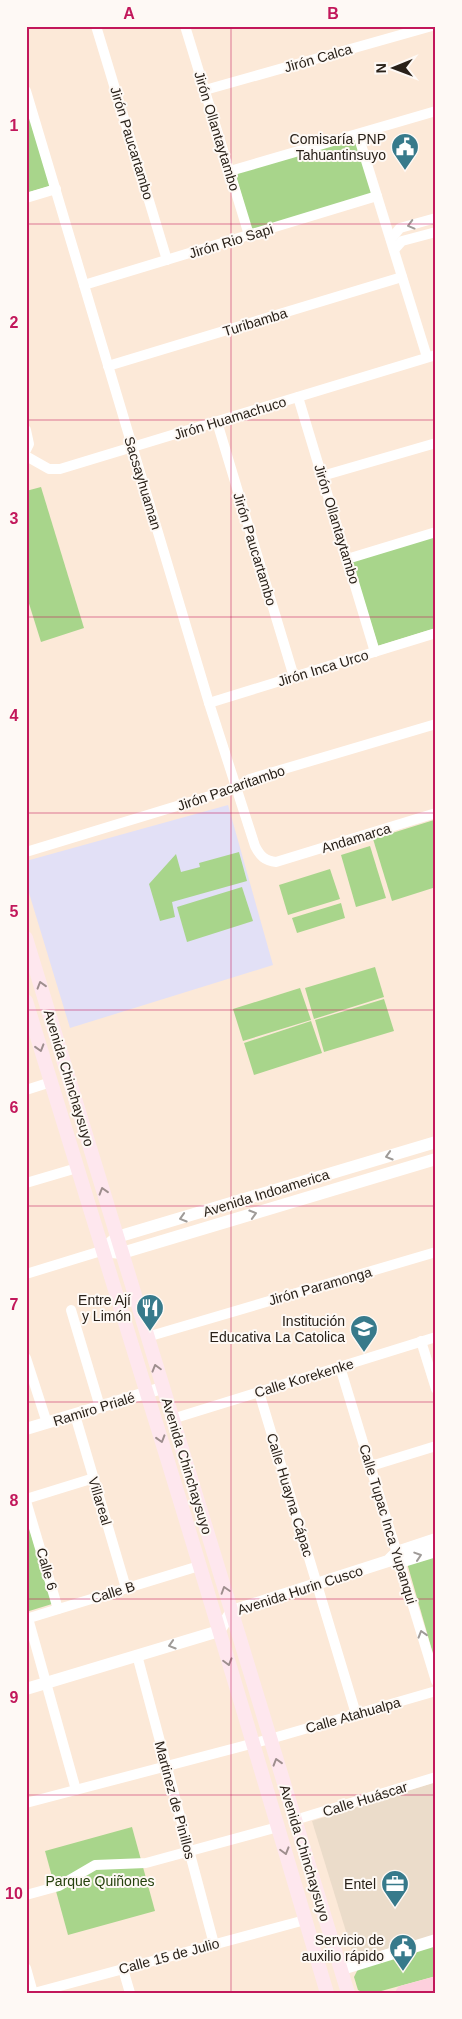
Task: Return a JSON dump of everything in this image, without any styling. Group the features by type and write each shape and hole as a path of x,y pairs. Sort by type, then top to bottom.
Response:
{"main road":[{"name":"Avenida Chinchaysuyo","path":"26,938 348,1993"},
{"name":"Avenida Chinchaysuyo","path":"26,1001 101,1251 147,1393 327,1993"},
{"path":"298,1897 306,1900 315,1923 326,1923"},
{"path":"403,1993 436,1984"}],"street":[{"name":"Jirón Paucartambo","path":"96,26 167,260"},
{"name":"Jirón Ollantaytambo","path":"186,26 249,235"},
{"name":"Jirón Calca","path":"205,90 432,26"},
{"name":"Sacsayhuaman","path":"26,90 236,788 260,856 268,861 276,862"},
{"path":"230,171 436,111"},
{"path":"358,135 402,278 431,356"},
{"path":"26,198 56,189"},
{"name":"Jirón Rio Sapi","path":"84,285 377,196"},
{"path":"390,239 400,228 436,218"},
{"path":"394,250 402,241 436,232"},
{"name":"Turibamba","path":"108,366 402,278"},
{"name":"Jirón Huamachuco","path":"26,456 49,469 60,469 431,356"},
{"name":"Jirón Ollantaytambo","path":"298,397 375,652"},
{"name":"Jirón Paucartambo","path":"217,422 294,677"},
{"path":"26,430 29,440 26,450"},
{"path":"322,476 436,443"},
{"path":"347,559 436,532"},
{"name":"Jirón Inca Urco","path":"210,703 436,633"},
{"name":"Jirón Pacaritambo","path":"26,852 236,788 250,779 436,724"},
{"name":"Andamarca","path":"276,862 436,813"},
{"path":"26,1090 50,1082"},
{"name":"Avenida Indoamerica","path":"26,1274 101,1251 117,1238 436,1142"},
{"name":"Avenida Indoamerica","path":"101,1251 122,1254 436,1159"},
{"path":"26,1183 77,1168"},
{"name":"Jirón Paramonga","path":"147,1337 436,1252"},
{"path":"71,1310 100,1407"},
{"name":"Calle Korekenke","path":"172,1419 436,1337"},
{"path":"421,1341 436,1390"},
{"path":"26,1358 47,1423"},
{"name":"Calle Tupac Inca Yupanqui","path":"340,1366 436,1681"},
{"name":"Ramiro Prialé","path":"26,1429 162,1388"},
{"name":"Calle Huayna Cápac","path":"259,1392 356,1714"},
{"name":"Villareal","path":"75,1414 126,1588"},
{"path":"371,1466 436,1446"},
{"path":"26,1500 94,1478"},
{"name":"Calle 6","path":"26,1500 58,1609"},
{"name":"Avenida Hurin Cusco","path":"219,1631 232,1611 388,1561 436,1539"},
{"name":"Avenida Hurin Cusco","path":"398,1557 436,1551"},
{"name":"Calle B","path":"27,1619 199,1566"},
{"path":"27,1619 47,1682 76,1790"},
{"path":"26,1689 219,1631"},
{"name":"Martinez de Pinillos","path":"137,1655 165,1766 214,1944"},
{"name":"Calle Atahualpa","path":"26,1803 252,1744 436,1691"},
{"name":"Calle Huáscar","path":"295,1820 436,1777"},
{"path":"26,1895 59,1886 95,1865 138,1864 278,1827"},
{"name":"Calle 15 de Julio","path":"34,1993 305,1920"},
{"path":"342,1969 436,1940"},
{"path":"26,1968 34,1993"},
{"path":"123,1969 130,1993"}],"shaded area":[{"path":"228,805 273,965 70,1028 26,883 26,861"},
{"path":"436,1782 436,1935 363,1956 352,1951 312,1821"}],"green space":[{"path":"28,111 50,186 26,193 26,112"},
{"path":"355,139 372,194 252,231 235,173"},
{"path":"41,487 84,628 41,642 26,594 26,491"},
{"path":"436,533 436,628 378,646 351,558"},
{"path":"434,820 436,826 436,887 392,901 373,839"},
{"path":"370,846 386,898 356,907 341,855"},
{"path":"239,852 247,881 172,902 175,917 160,921 149,884 176,854 181,872 200,867 199,863"},
{"path":"330,869 340,899 288,915 279,885"},
{"path":"242,887 253,921 187,942 177,907"},
{"path":"341,903 345,918 297,933 292,918"},
{"path":"375,967 384,997 314,1019 305,988"},
{"path":"300,988 311,1020 243,1041 233,1009"},
{"path":"384,999 394,1031 324,1052 315,1020"},
{"path":"311,1021 322,1053 254,1075 244,1043"},
{"path":"26,1517 52,1604 26,1612"},
{"path":"436,1555 436,1664 407,1563"},
{"name":"Parque Quiñones","path":"132,1827 155,1911 68,1935 45,1851"},
{"path":"436,1945 436,1976 374,1993 364,1993 358,1990 354,1977 358,1969"}],"place":[{"name":"Comisaría PNP Tahuantinsuyo","path":"405,171"},
{"name":"Entre Ají y Limón","path":"150,1332"},
{"name":"Institución Educativa La Catolica","path":"364,1353"},
{"name":"Entel","path":"395,1908"},
{"name":"Servicio de auxilio rápido","path":"403,1972"}]}
